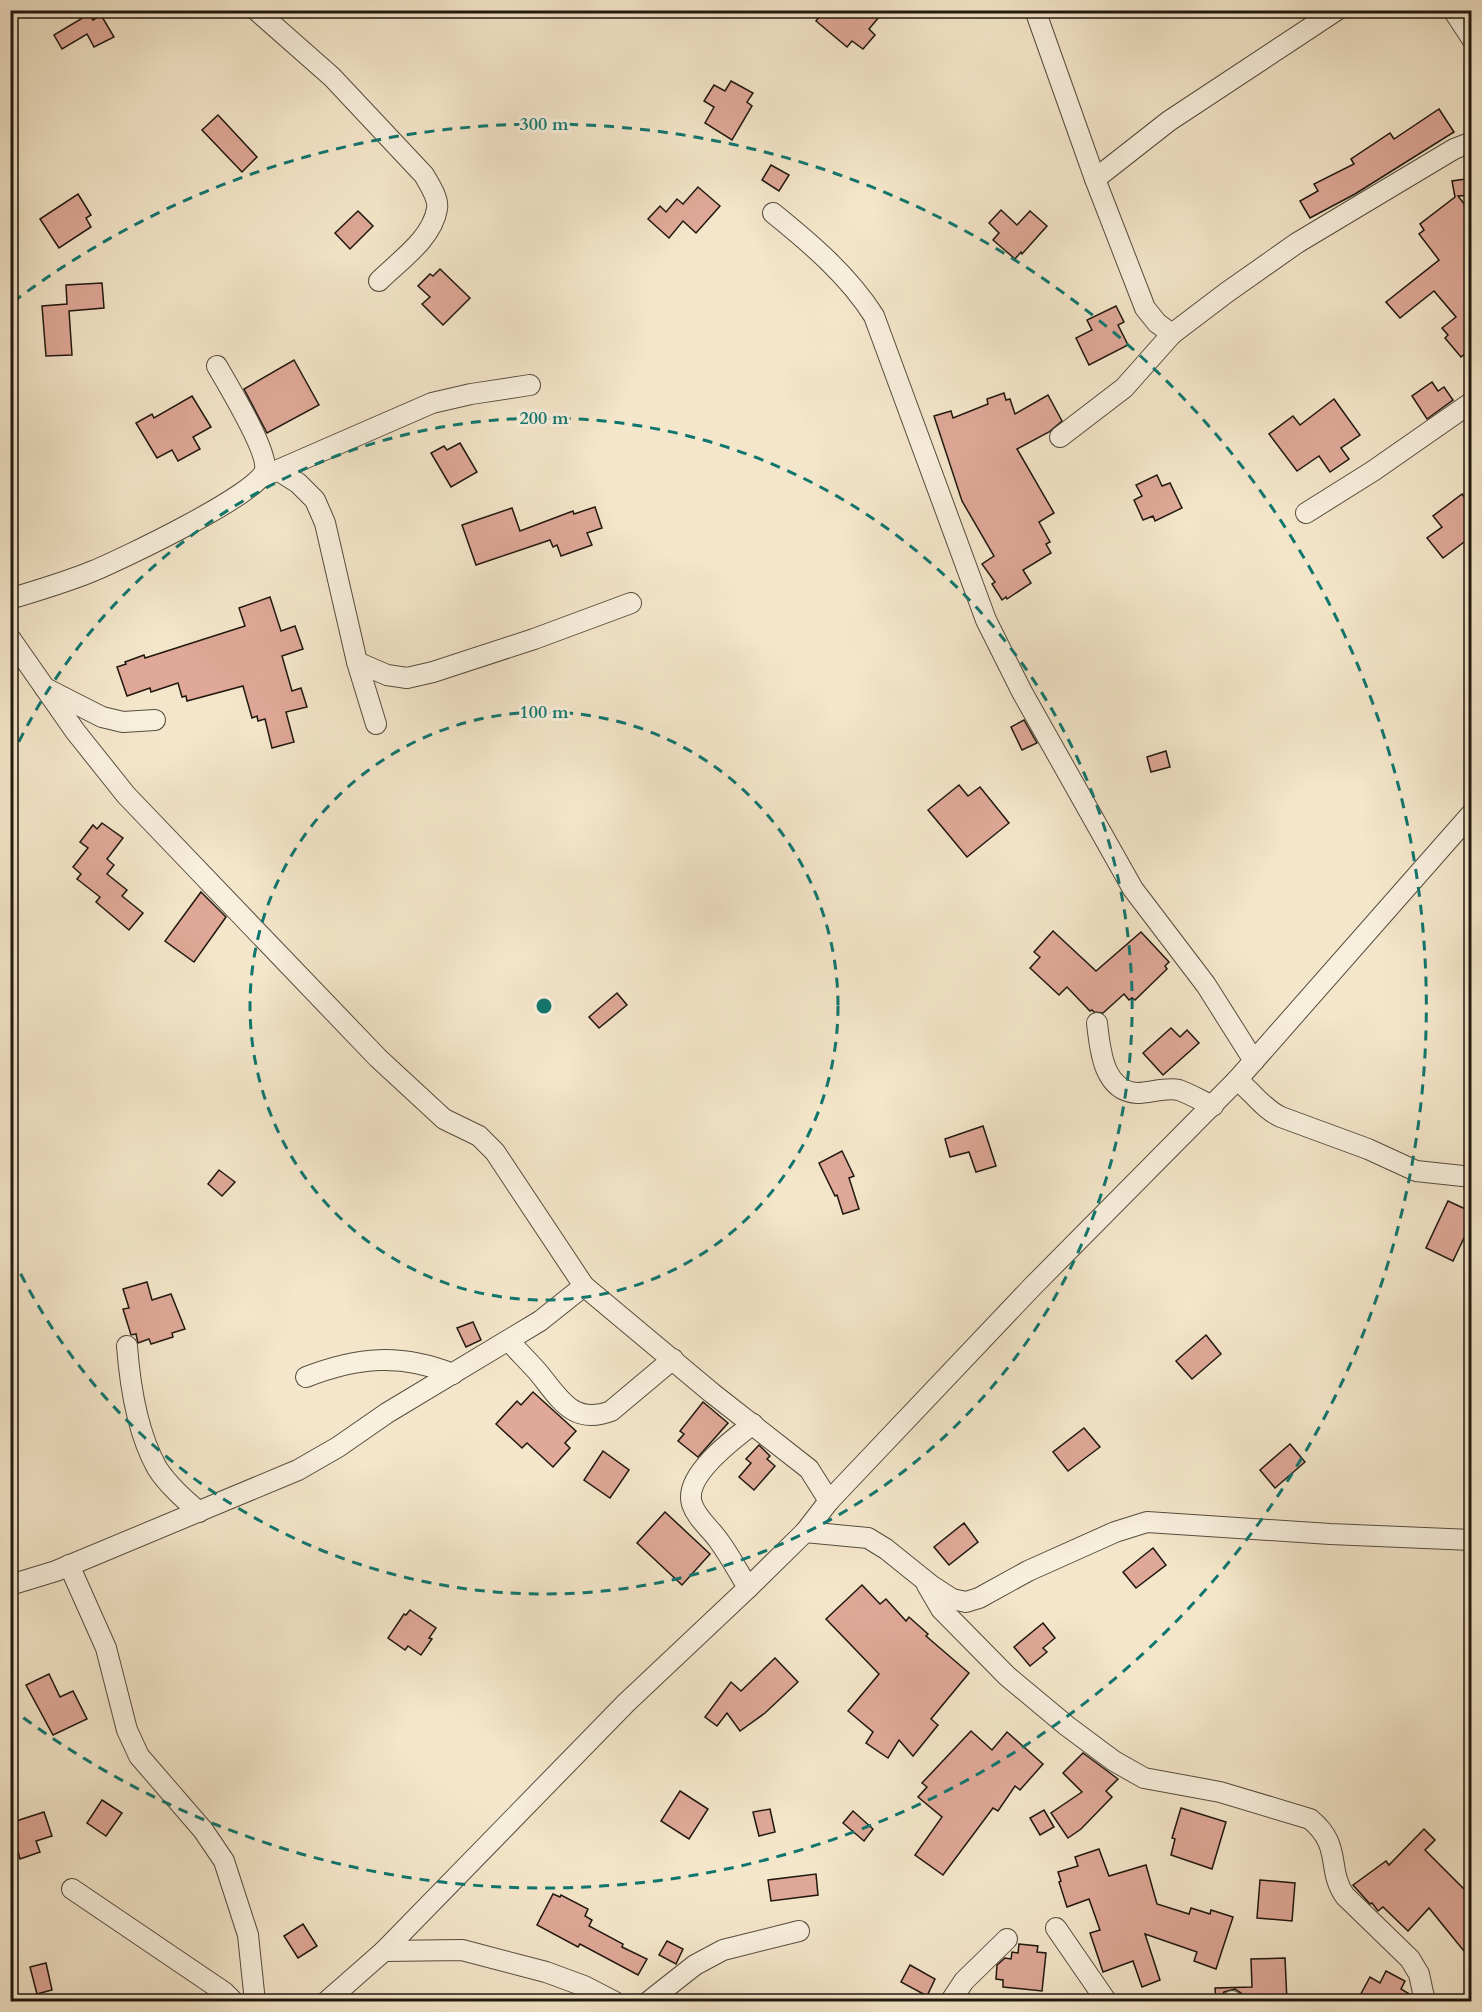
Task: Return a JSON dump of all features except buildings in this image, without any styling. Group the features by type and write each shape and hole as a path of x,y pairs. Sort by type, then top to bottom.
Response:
{"street":[{"path":"256,10 332,77 424,175 431,186 438,207 430,226 424,236 379,281"},
{"path":"1035,10 1095,179 1145,308 1172,334"},
{"path":"1095,179 1169,121 1337,10"},
{"path":"1454,10 1472,39"},
{"path":"1060,437 1124,388 1172,334 1296,243 1454,149 1472,142"},
{"path":"773,213 815,248 867,304 874,316 986,620 1017,682 1133,889 1206,985 1254,1060"},
{"path":"217,366 244,414 264,458 265,469 271,474 298,483 315,500 325,523 357,662 375,724"},
{"path":"10,598 93,571 165,538 271,474 389,420 432,403 471,394 530,385"},
{"path":"1306,513 1373,471 1472,402"},
{"path":"357,662 387,675 407,678 523,643 631,603"},
{"path":"10,638 75,731 126,795 378,1058 444,1119 479,1136 495,1152 584,1286 712,1393 809,1469 830,1501"},
{"path":"45,688 102,717 123,722 155,720"},
{"path":"326,2001 384,1951 626,1702 805,1532 830,1501 1032,1287 1213,1106 1472,813"},
{"path":"1097,1023 1103,1061 1108,1074 1124,1090 1137,1093 1177,1090 1213,1106"},
{"path":"1237,1080 1249,1089 1270,1112 1281,1117 1368,1149 1416,1171 1472,1177"},
{"path":"10,1586 69,1565 298,1470 338,1447 387,1413 509,1341 540,1321 584,1286"},
{"path":"509,1341 569,1409 586,1416 611,1411 673,1359"},
{"path":"127,1346 129,1368 144,1440 158,1468 170,1484 199,1512"},
{"path":"306,1377 331,1367 360,1360 416,1363 453,1374"},
{"path":"748,1588 719,1541 701,1520 692,1504 691,1493 698,1476 712,1459 753,1424"},
{"path":"805,1532 868,1538 886,1549 924,1580 952,1599 962,1602 972,1601 1028,1571 1115,1532 1147,1522 1330,1534 1472,1540"},
{"path":"69,1565 106,1648 127,1730 140,1756 203,1830 224,1861 248,1935 255,2001"},
{"path":"924,1580 940,1609 1007,1676 1067,1726 1114,1761 1144,1778 1220,1792 1310,1819 1319,1826 1330,1841 1339,1886 1346,1896 1410,1959 1419,1974 1425,2001"},
{"path":"72,1889 234,2001"},
{"path":"1056,1928 1107,2001"},
{"path":"648,2001 695,1965 723,1950 799,1931"},
{"path":"950,2001 964,1981 1007,1939"},
{"path":"384,1951 462,1950 546,1972 584,1986 615,2001"}]}
